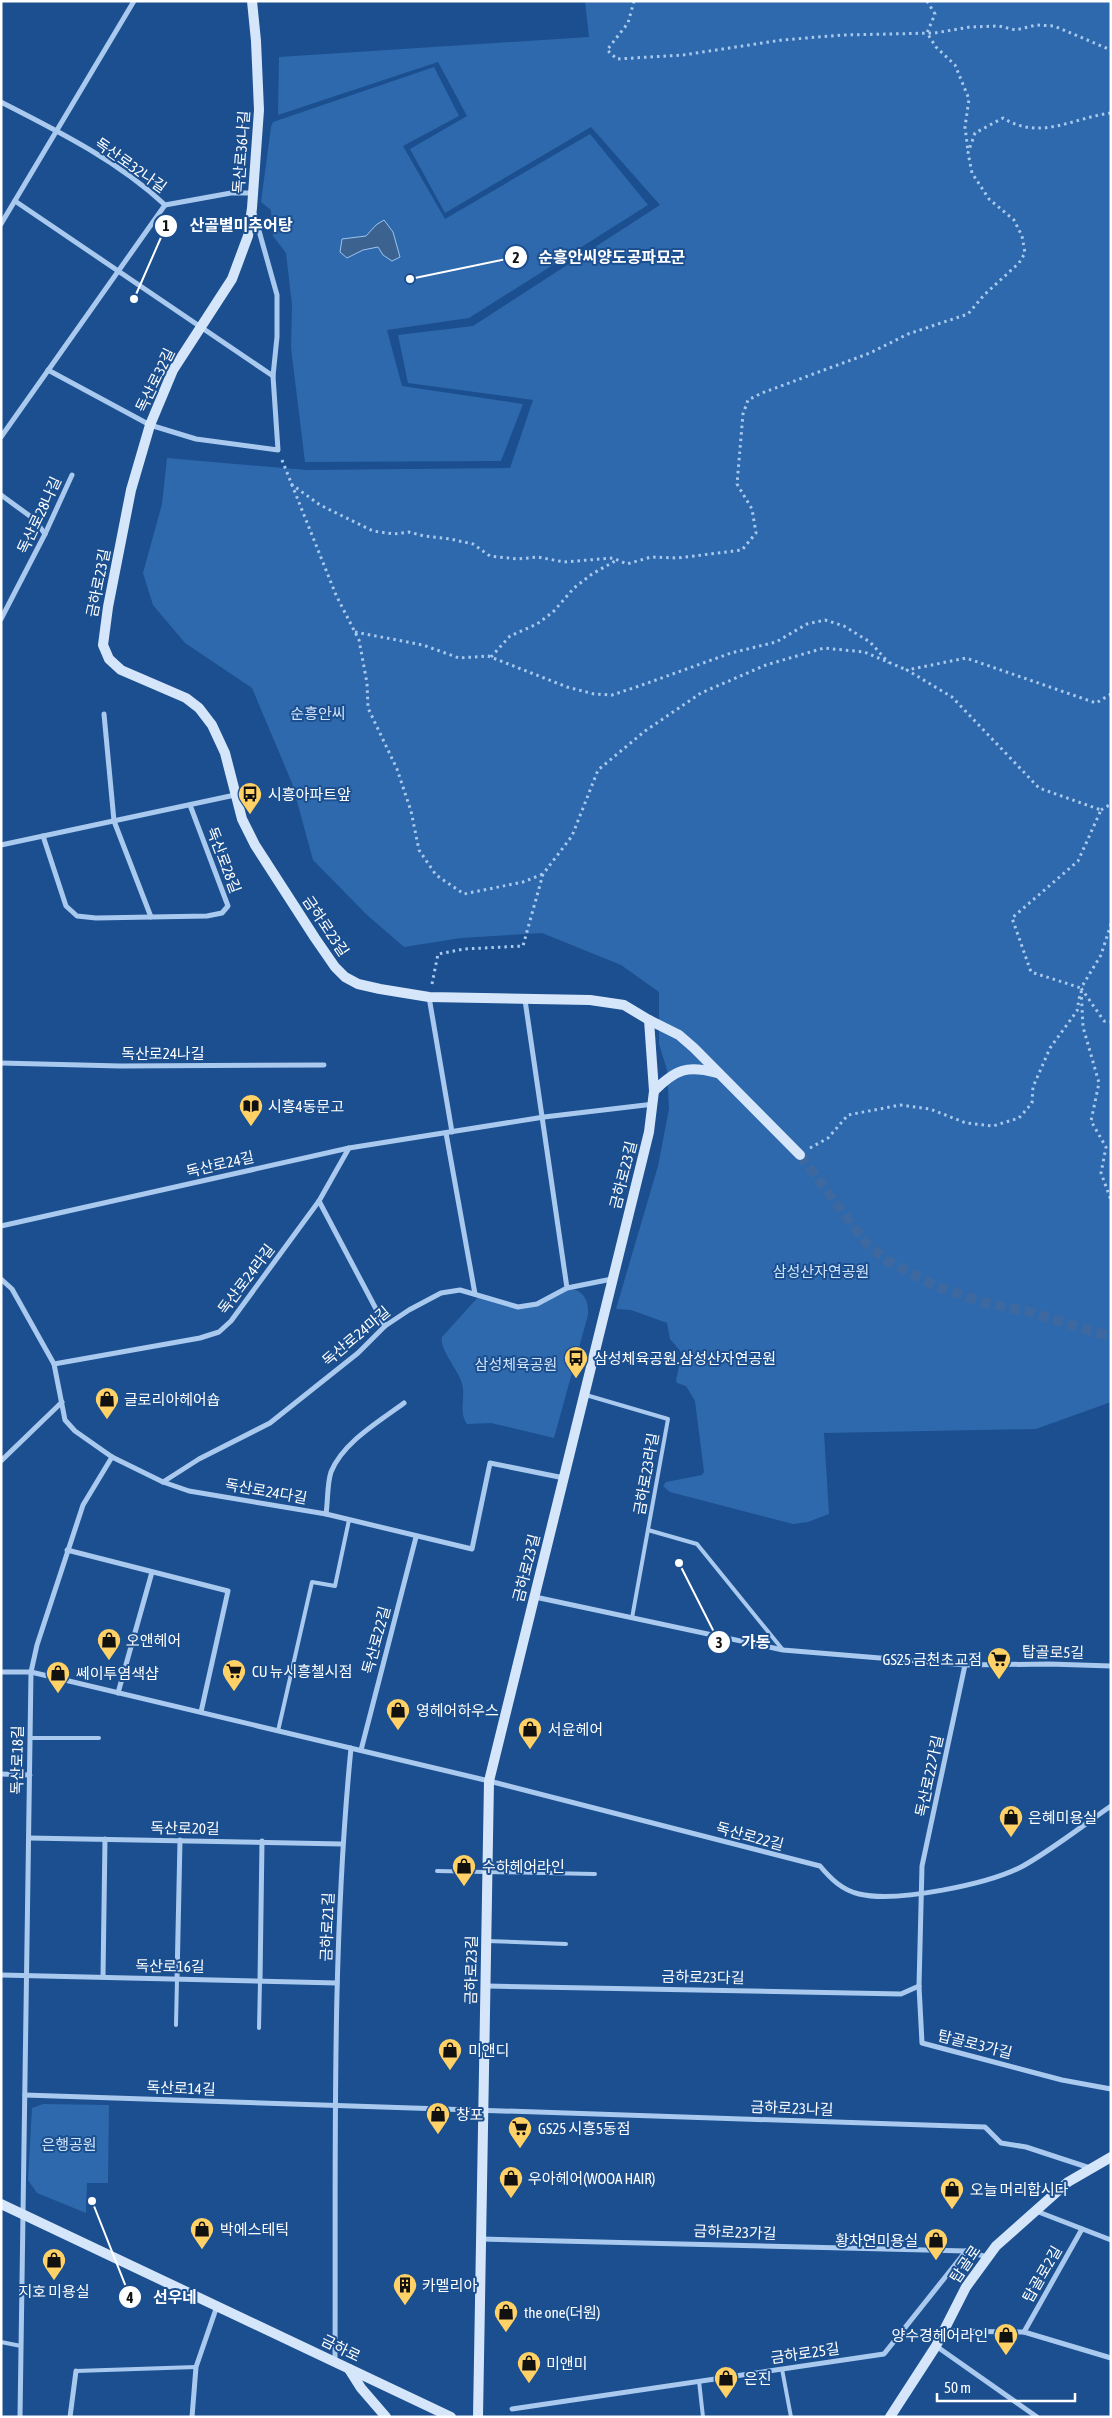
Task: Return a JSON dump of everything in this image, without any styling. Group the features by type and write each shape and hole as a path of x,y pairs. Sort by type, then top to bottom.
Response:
{"street":[{"path":"1,224 134,1"},
{"name":"독산로36나길","path":"252,1 259,110 252,208 277,295 277,337 273,376 278,450"},
{"name":"독산로32나길","path":"1,102 57,130 146,187 165,205 231,193 253,193"},
{"path":"15,202 273,376"},
{"path":"1,437 165,205"},
{"name":"독산로32길","path":"48,370 150,425 173,370 232,279 248,236 252,208"},
{"path":"150,425 196,439 278,450"},
{"name":"금하로23길","path":"150,425 132,490 108,607 103,645 109,659 121,670 174,691 200,708 212,725 224,753 242,819 255,845 335,967 345,977 358,984 380,990 429,997 590,1000 624,1006 649,1020 654,1091 654,1104 649,1132 489,1781 478,2417"},
{"name":"독산로28나길","path":"1,619 45,534 72,475"},
{"path":"1,495 34,519 45,534"},
{"path":"104,714 114,821 151,917"},
{"path":"1,845 236,795"},
{"name":"독산로28길","path":"43,836 66,906 77,916 96,918 207,916 222,913 228,906 190,805"},
{"path":"429,997 475,1294"},
{"path":"525,1000 544,1118 567,1288"},
{"path":"649,1020 679,1036 800,1155"},
{"name":"독산로24나길","path":"1,1063 120,1066 324,1065"},
{"path":"654,1091 671,1075 682,1070 700,1068 718,1073"},
{"name":"독산로24길","path":"1,1226 348,1148 544,1118 654,1104"},
{"name":"독산로24라길","path":"54,1364 200,1338 219,1332 231,1321 318,1201 348,1148"},
{"path":"318,1201 385,1326"},
{"name":"독산로24다길","path":"1,1279 12,1289 54,1364 65,1420 75,1431 112,1457 163,1482 189,1491 326,1514 472,1550 490,1463 564,1478"},
{"name":"독산로24마길","path":"163,1482 199,1459 270,1422 358,1353 385,1326 409,1310 441,1293 460,1290 518,1307 537,1304 567,1288 613,1279"},
{"path":"1,1461 62,1402"},
{"path":"326,1514 331,1473 340,1457 361,1436 404,1403"},
{"name":"독산로18길","path":"27,1976 31,1672 37,1645 83,1505 112,1457"},
{"name":"독산로22길","path":"361,1750 416,1537"},
{"path":"67,1550 228,1591 201,1712"},
{"path":"118,1693 152,1572"},
{"path":"534,1597 783,1650 965,1666"},
{"name":"탑골로5길","path":"965,1666 1049,1664 1111,1666"},
{"name":"독산로22가길","path":"920,1893 922,1866 965,1666"},
{"name":"독산로22길","path":"1,1672 31,1672 201,1712 489,1781 820,1866 844,1889 860,1894 888,1897 979,1882 1022,1866 1111,1806"},
{"name":"금하로21길","path":"335,2362 337,1983 342,1844 351,1748"},
{"path":"1,1774 30,1775"},
{"name":"독산로20길","path":"29,1838 342,1844"},
{"path":"103,1977 105,1839"},
{"path":"177,1979 180,1840"},
{"path":"260,1981 262,1841"},
{"name":"탑골로3가길","path":"920,1893 919,1986 922,2044 1062,2080 1111,2089"},
{"name":"독산로16길","path":"1,1975 337,1983"},
{"path":"20,2417 27,1976"},
{"name":"금하로23다길","path":"486,1986 901,1994 919,1986"},
{"name":"독산로14길","path":"25,2095 336,2106"},
{"path":"336,2106 484,2112"},
{"name":"금하로23나길","path":"484,2112 985,2127 1001,2143 1026,2147 1090,2168"},
{"name":"탑골로","path":"890,2417 936,2346 966,2287 996,2246 1068,2182 1111,2157"},
{"name":"금하로","path":"1,2204 451,2417"},
{"path":"1035,2211 1111,2240"},
{"name":"탑골로2길","path":"1024,2332 1082,2229"},
{"name":"금하로23가길","path":"481,2239 966,2252 988,2257"},
{"name":"금하로25길","path":"512,2409 884,2354 966,2252"},
{"path":"192,2417 196,2367 217,2306"},
{"path":"943,2331 1024,2332 1111,2358"},
{"path":"936,2346 1037,2417"},
{"path":"348,2368 361,2388 387,2416"},
{"path":"70,2417 76,2371"}],"lane":[{"name":"금하로23라길","path":"584,1395 668,1419 632,1618"},
{"path":"278,1731 312,1582 335,1586 350,1520"},
{"name":"금하로23라길","path":"648,1530 698,1544 783,1650"},
{"path":"30,1738 98,1738"},
{"path":"437,1870 595,1874"},
{"path":"486,1941 566,1944"},
{"path":"176,2025 177,1979"},
{"path":"259,2028 260,1981"},
{"path":"1,2342 22,2346"},
{"path":"76,2371 196,2367"},
{"path":"782,2368 791,2417"},
{"path":"698,2381 703,2417"}],"path":[{"path":"634,1 628,23 607,50 617,59 683,55 782,40 843,35 927,33 970,27 999,26 1016,30 1036,25 1054,26 1111,50"},
{"path":"927,1 935,14 927,33"},
{"path":"291,484 320,505 373,531 394,534 409,532 473,544 490,556 517,559 538,558 564,562 617,560 627,564 651,557 678,558 742,550 756,533 752,509 737,484 743,414 748,400 762,393 870,354 908,334 968,314 984,295 1020,263 1025,253 1022,236 1014,220 989,199 972,173 965,127 969,99 955,65 936,47 927,33"},
{"path":"968,153 974,133 1003,118 1017,127 1048,128 1111,113"},
{"path":"278,450 336,595 359,640 367,682 368,708 397,769 411,811 419,850 436,875 464,894 523,882 543,874"},
{"path":"491,657 510,636 537,624 553,612 574,588 592,574 617,560"},
{"path":"355,632 423,645 459,658 491,657 567,687 594,694 612,694 703,665 731,653 776,642 807,624 825,620 844,626 870,642 890,663"},
{"path":"429,997 438,954 464,949 523,946 543,874 572,836 598,770 645,731 701,693 766,665 824,648 864,652 907,670 952,697 1039,788 1101,810"},
{"path":"907,670 966,658 1096,703 1111,694"},
{"path":"1111,804 1101,810 1078,861 1012,918 1032,972 1081,988 1104,1022 1111,1022"},
{"path":"800,1155 828,1138 848,1115 900,1105 930,1109 966,1123 993,1126 1019,1118 1032,1103 1033,1087 1050,1048 1076,1011 1081,988 1101,955 1111,924"},
{"path":"1081,988 1083,1027 1099,1082 1091,1121 1106,1147 1101,1173 1111,1200"}],"green space":[{"path":"585,1 1111,1 1111,1402 1036,1429 824,1433 829,1514 808,1522 793,1524 670,1492 663,1486 666,1482 702,1475 704,1472 695,1401 686,1386 677,1383 682,1353 670,1339 667,1323 631,1310 616,1309 658,1166 669,1109 667,1070 659,1044 659,992 621,965 542,933 461,938 404,947 367,915 313,860 292,783 252,688 185,643 153,605 143,573 162,504 167,458 307,470 510,468 533,400 408,383 398,335 473,326 660,205 591,127 445,213 410,149 467,116 438,62 278,115 279,57 589,37"},
{"path":"434,67 459,116 403,146 445,219 590,134 648,205 469,318 387,330 402,386 523,404 501,461 305,462 291,348 292,305 286,253 273,236 271,210 261,202 271,127 273,122"},
{"name":"삼성체육공원","path":"567,1288 573,1289 584,1296 588,1315 554,1438 491,1423 467,1424 463,1415 462,1384 443,1348 442,1337 480,1295 516,1305 525,1305 542,1301"},
{"name":"은행공원","path":"43,2104 109,2105 108,2183 87,2183 86,2213 37,2193 28,2180 32,2108"}],"shaded area":[{"path":"384,220 393,232 400,257 392,261 383,255 378,247 363,250 347,258 340,252 342,239 366,236 376,225"}],"tunnel":[{"path":"800,1155 866,1243 886,1260 938,1287 986,1303 1026,1311 1111,1337"}],"place":[{"name":"순흥안씨양도공파묘군","path":"410,279"},
{"name":"산골별미추어탕","path":"134,299"},
{"name":"시흥아파트앞","path":"250,815"},
{"name":"시흥4동문고","path":"251,1127"},
{"name":"삼성체육공원.삼성산자연공원","path":"576,1379"},
{"name":"글로리아헤어숍","path":"107,1420"},
{"name":"가동","path":"679,1563"},
{"name":"오앤헤어","path":"109,1661"},
{"name":"GS25 금천초교점","path":"999,1680"},
{"name":"CU 뉴시흥첼시점","path":"234,1692"},
{"name":"쎄이투염색샵","path":"58,1694"},
{"name":"영헤어하우스","path":"398,1731"},
{"name":"서윤헤어","path":"530,1750"},
{"name":"은혜미용실","path":"1011,1838"},
{"name":"수하헤어라인","path":"464,1887"},
{"name":"미앤디","path":"450,2071"},
{"name":"창포","path":"438,2135"},
{"name":"GS25 시흥5동점","path":"520,2149"},
{"name":"우아헤어(WOOA HAIR)","path":"511,2199"},
{"name":"선우네","path":"92,2201"},
{"name":"오늘 머리합시다","path":"952,2210"},
{"name":"박에스테틱","path":"202,2250"},
{"name":"황차연미용실","path":"936,2261"},
{"name":"지호 미용실","path":"54,2281"},
{"name":"카멜리아","path":"405,2306"},
{"name":"the one(더원)","path":"506,2333"},
{"name":"양수경헤어라인","path":"1006,2356"},
{"name":"미앤미","path":"529,2384"},
{"name":"은진","path":"726,2399"}],"park label":[{"name":"순흥안씨","path":"318,713"},
{"name":"삼성산자연공원","path":"821,1271"}]}
